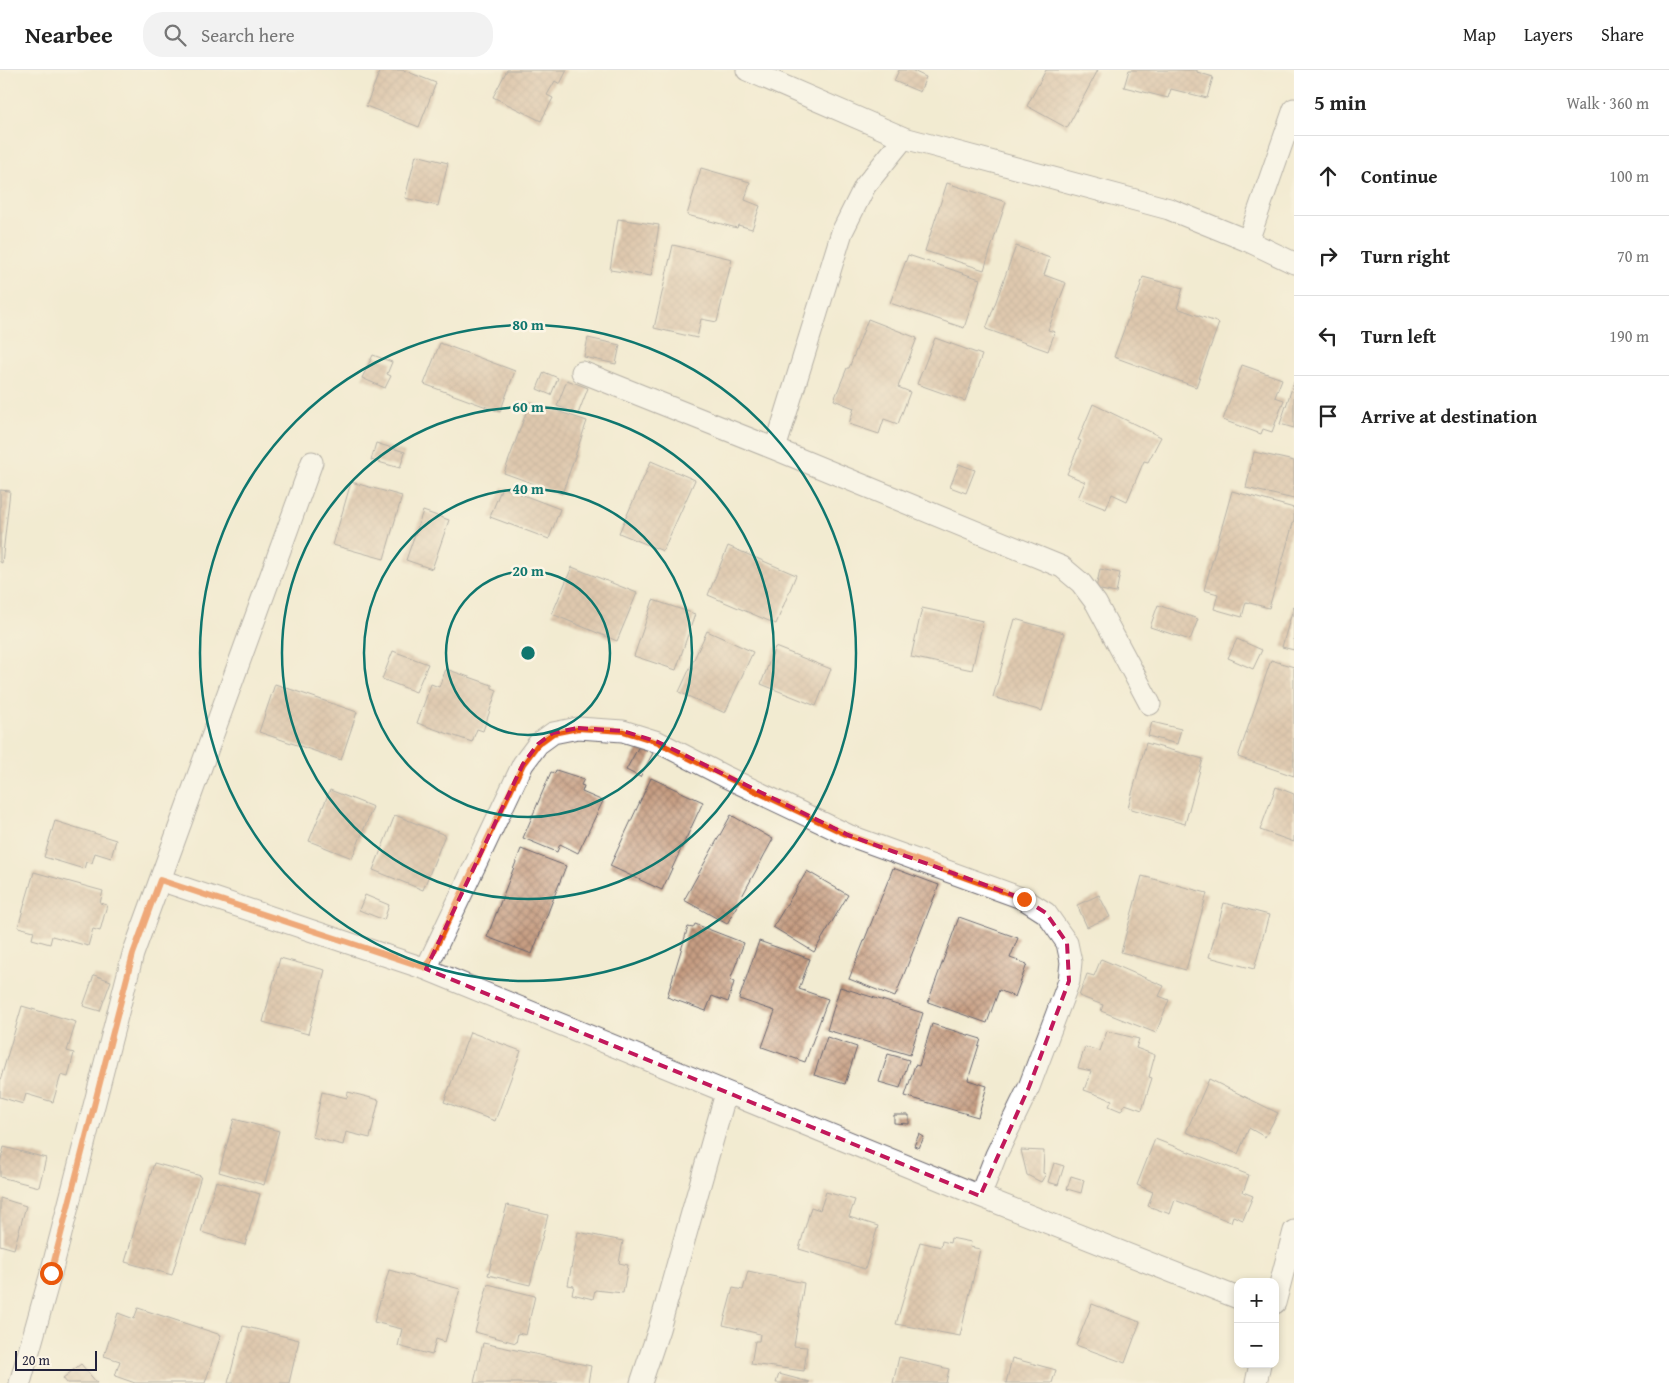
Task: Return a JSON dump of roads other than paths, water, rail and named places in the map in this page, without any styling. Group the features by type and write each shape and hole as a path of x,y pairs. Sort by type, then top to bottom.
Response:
{"street":[{"path":"747,70 904,138 1169,209 1248,241 1294,263"},
{"path":"1248,241 1294,109"},
{"path":"775,448 842,232 865,186 904,138"},
{"path":"582,372 775,448 1062,567 1081,583 1096,603 1150,704"},
{"path":"20,1383 51,1273 133,954 312,462"},
{"path":"426,968 523,764 538,744 553,733 578,728 623,731 658,742 726,777 848,835 1024,899 1046,913 1051,920 1067,943 1071,962 1069,981 1029,1088 996,1155 980,1196"},
{"path":"160,880 426,968 726,1093 1234,1296"},
{"path":"641,1383 659,1329 726,1093"},
{"path":"1279,1288 1294,1231"},
{"path":"1256,1383 1259,1368"}]}
